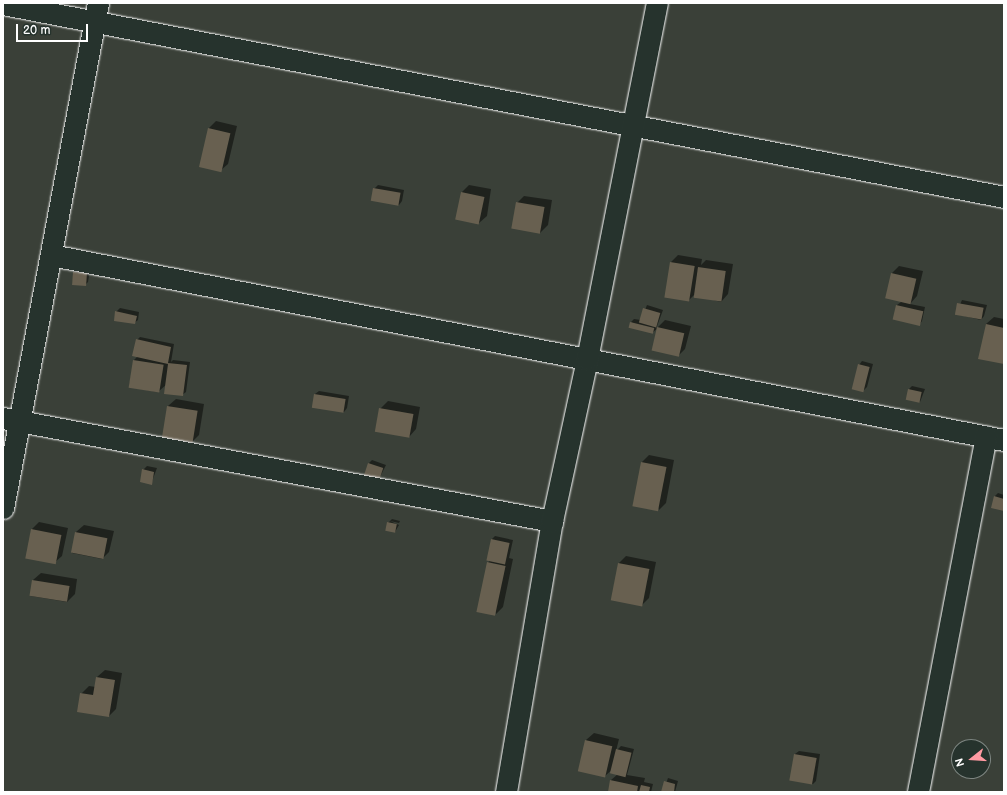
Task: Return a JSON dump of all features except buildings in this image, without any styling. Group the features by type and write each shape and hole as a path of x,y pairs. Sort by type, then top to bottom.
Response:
{"street":[{"path":"506,792 552,520 587,359 657,3"},
{"path":"3,4 96,12 634,126 1004,197"},
{"path":"3,508 11,420 51,255 96,12"},
{"path":"51,255 995,438 918,792"},
{"path":"11,420 552,520"}]}
